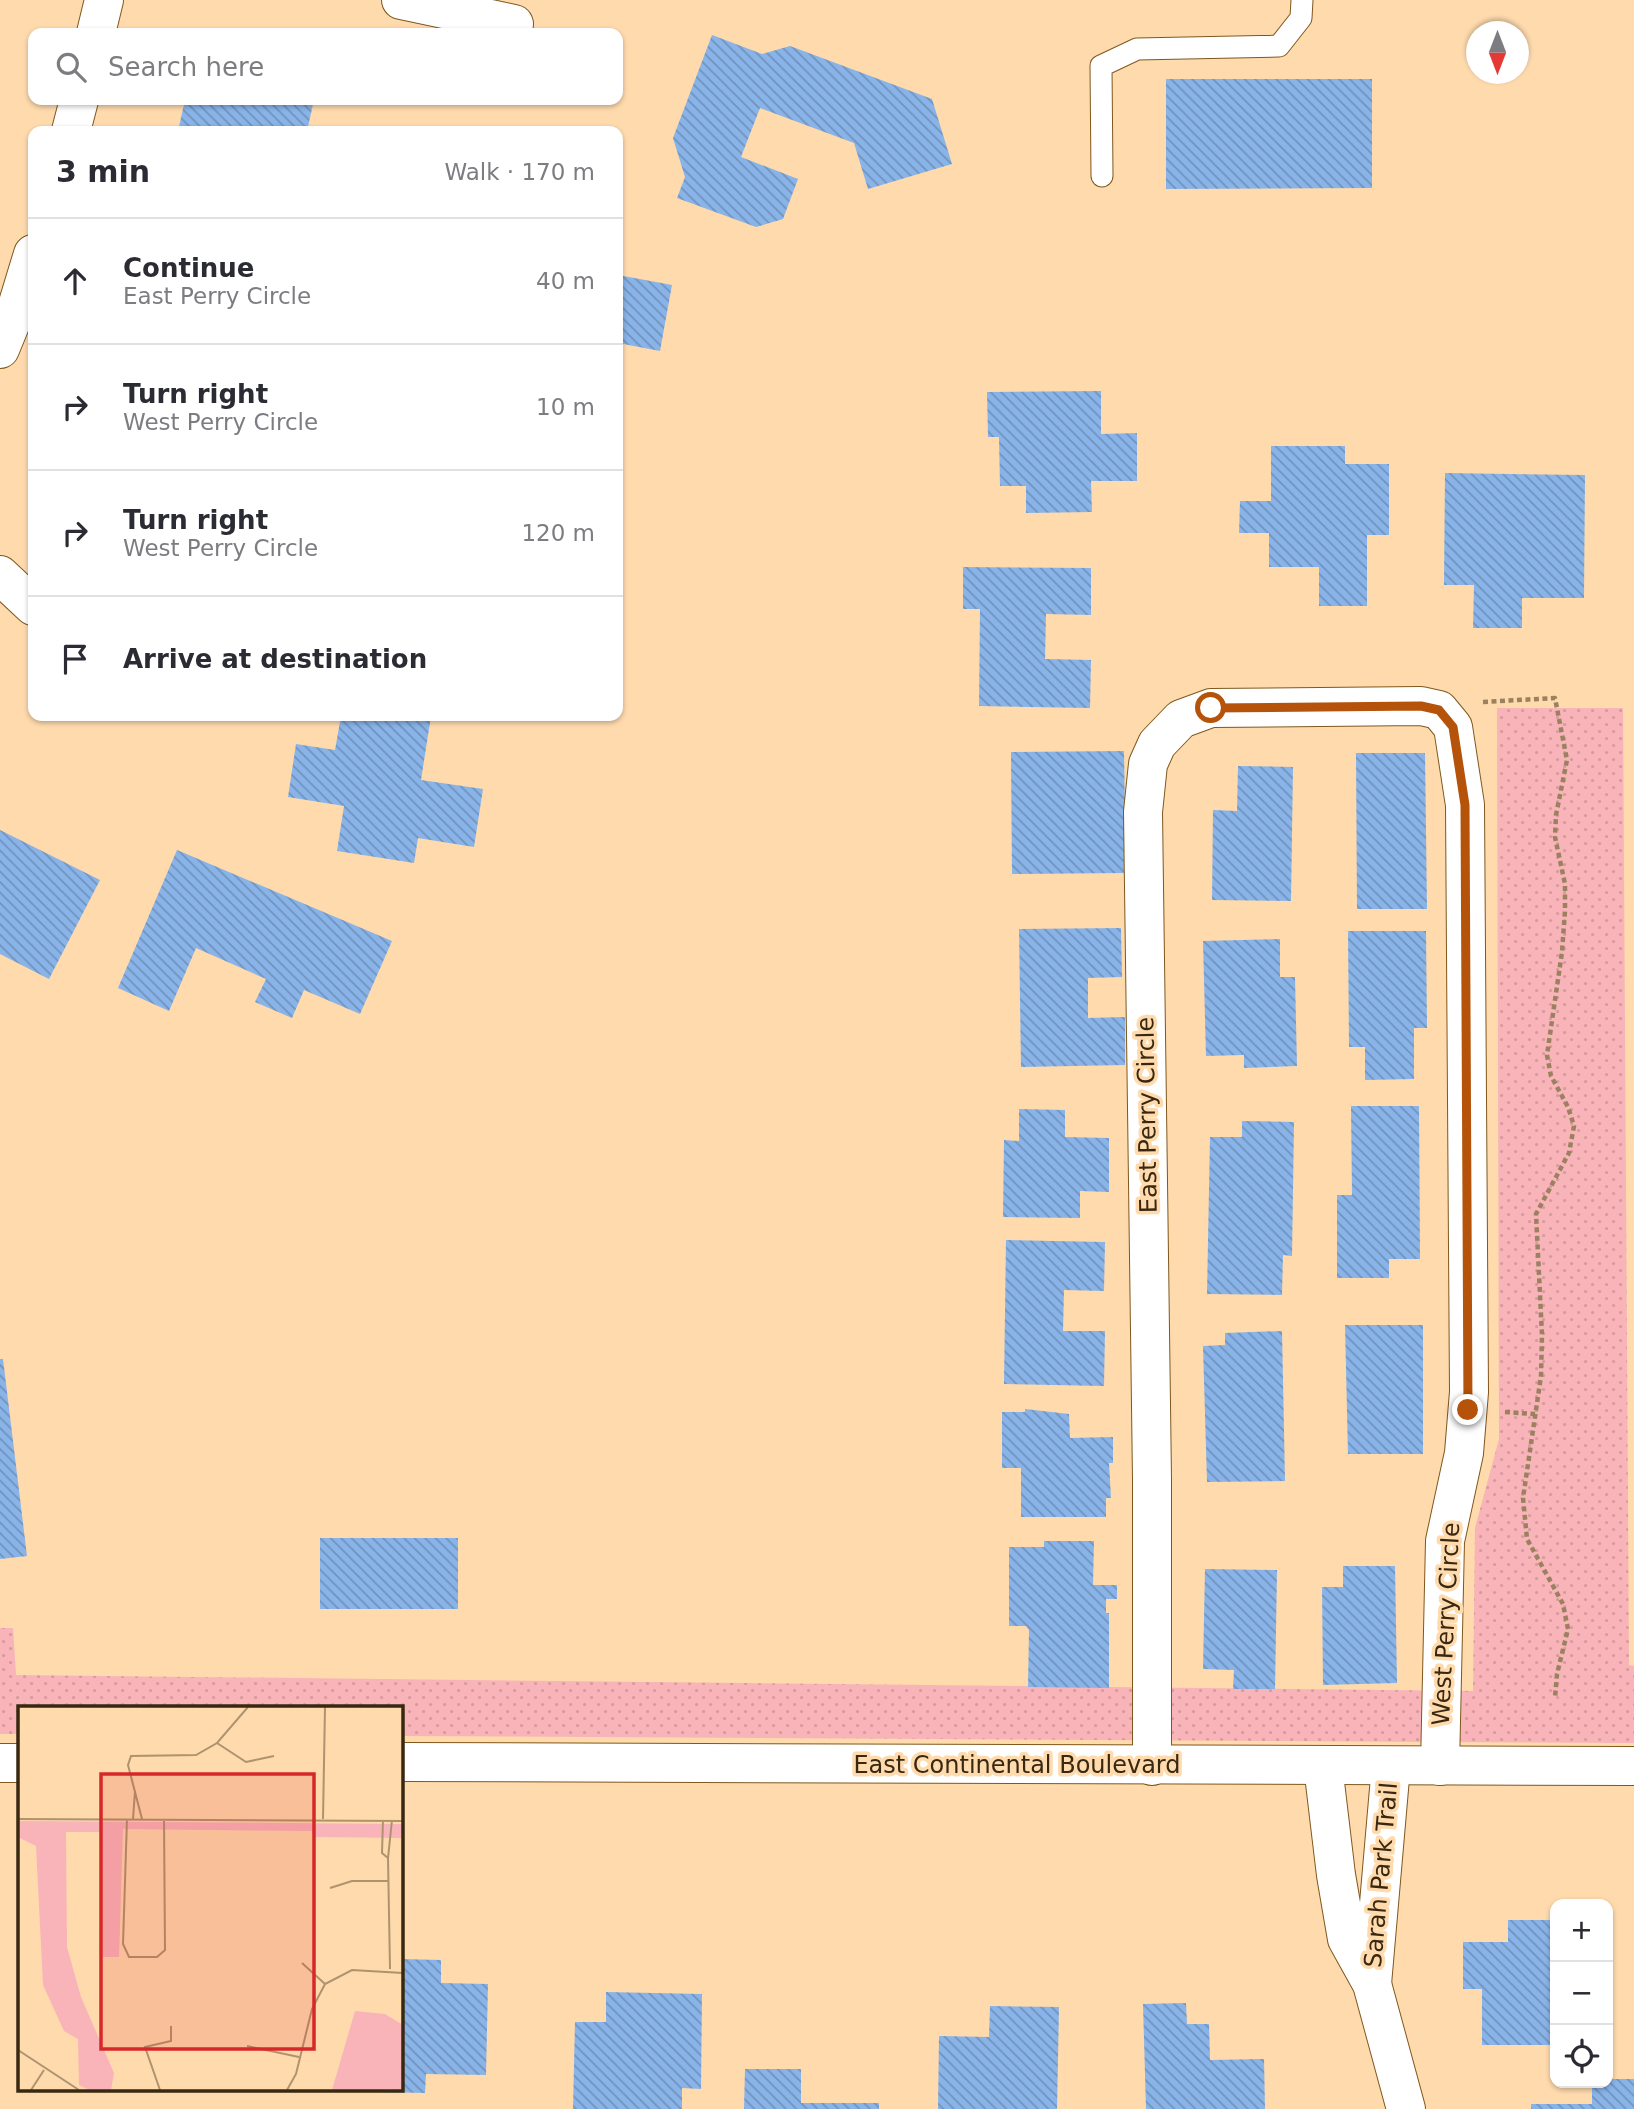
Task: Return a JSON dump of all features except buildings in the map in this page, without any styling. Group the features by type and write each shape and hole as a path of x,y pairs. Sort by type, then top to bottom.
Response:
{"street":[{"path":"97,28 104,0"},
{"path":"401,0 514,24"},
{"path":"72,126 78,105"},
{"path":"0,349 28,270"},
{"path":"0,575 28,601"},
{"name":"East Perry Circle","path":"1152,1766 1152,1479 1143,812 1148,764 1157,744 1181,719 1211,708 1421,706"},
{"name":"West Perry Circle","path":"1421,706 1439,710 1453,727 1465,805 1469,1392 1464,1453 1445,1541 1440,1766"},
{"name":"East Continental Boulevard","path":"402,1762 1634,1766"},
{"path":"0,1763 18,1763"},
{"name":"Sarah Park Trail","path":"1323,1766 1336,1875 1347,1939 1372,1984 1406,2109"},
{"name":"Sarah Park Trail","path":"1372,1984 1391,1766"}],"lane":[{"path":"1102,176 1101,66 1137,48 1279,46 1301,18 1302,0"}],"path":[{"path":"1421,706 1555,698 1567,760 1556,815 1555,836 1565,884 1565,911 1562,952 1547,1055 1551,1076 1568,1107 1574,1126 1569,1153 1536,1214 1542,1335 1541,1376 1523,1497 1527,1539 1563,1604 1568,1629 1557,1674 1555,1699"}],"shaded area":[{"path":"1497,708 1623,708 1629,1665 1634,1666 1634,1743 402,1736 402,1706 18,1706 18,1734 0,1734 0,1628 13,1628 16,1675 1473,1691 1475,1528 1499,1439"}],"route":[{"path":"1211,708 1421,706 1439,710 1453,727 1465,805 1468,1410"}]}
